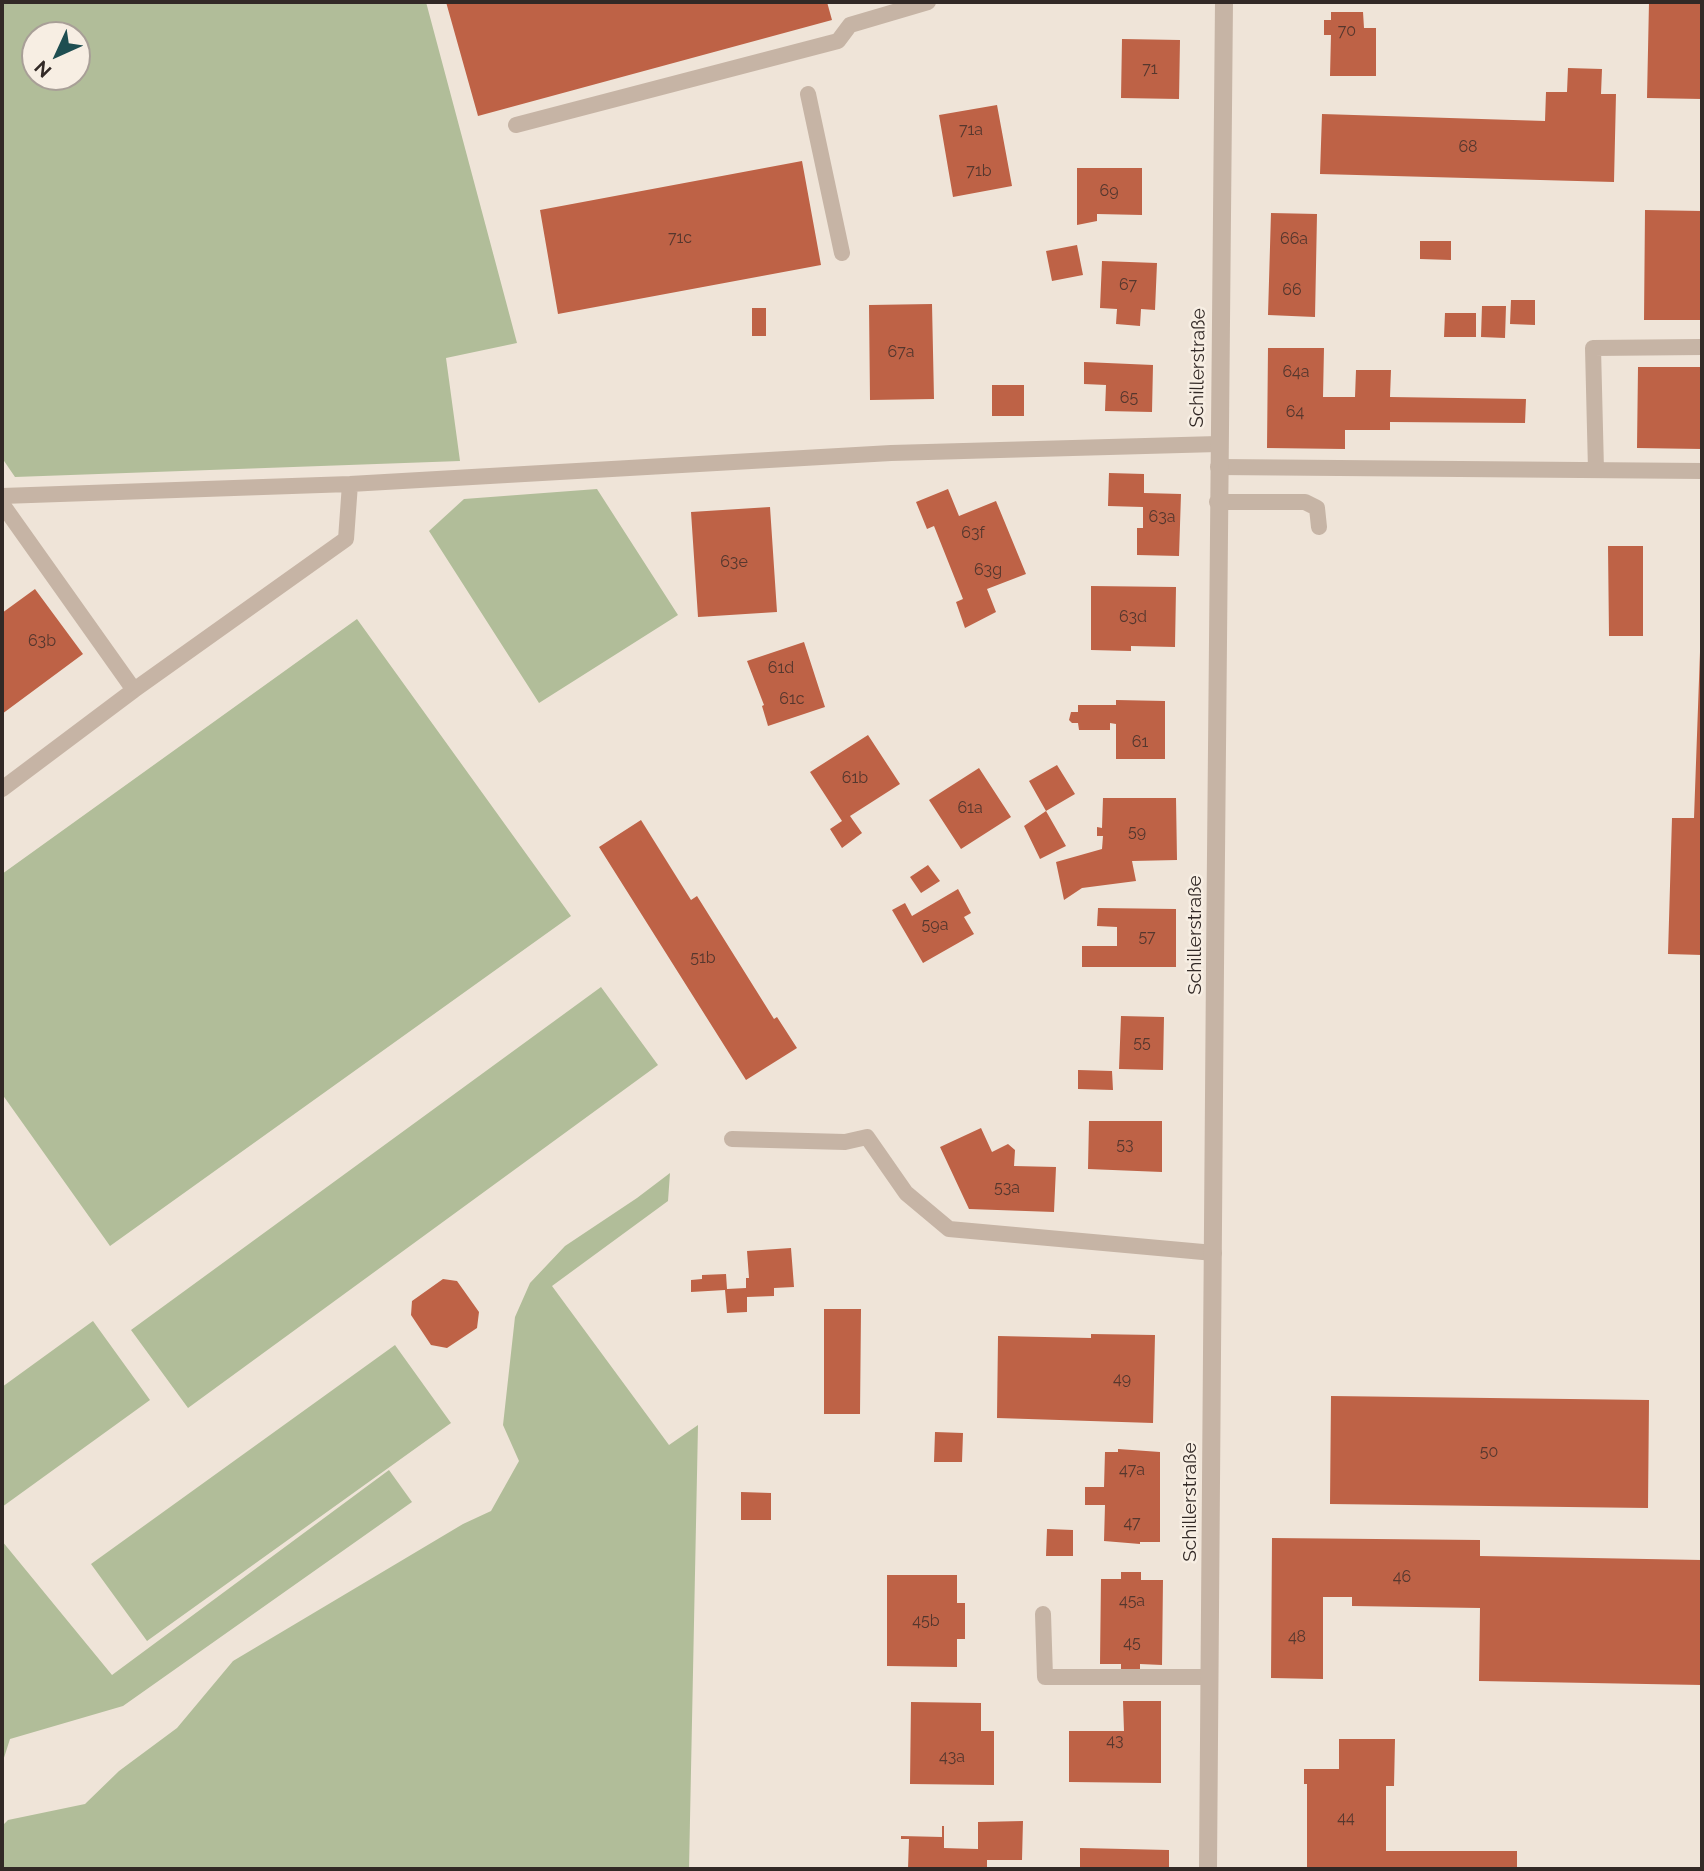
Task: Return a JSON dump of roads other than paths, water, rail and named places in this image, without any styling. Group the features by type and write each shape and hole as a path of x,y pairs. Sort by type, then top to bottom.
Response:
{"street":[{"name":"Schillerstraße","path":"1208,1869 1217,502 1224,2"}],"lane":[{"path":"516,125 838,41 850,25 928,2"},
{"path":"808,94 842,253"},
{"path":"1596,470 1592,348 1702,347"},
{"path":"2,496 350,484 891,453 1218,444"},
{"path":"1218,467 1702,471"},
{"path":"2,789 134,690 346,539 350,484"},
{"path":"1217,502 1305,502 1317,508 1319,527"},
{"path":"2,504 134,690"},
{"path":"732,1139 845,1142 867,1137 905,1193 949,1229 1214,1253"},
{"path":"1043,1614 1045,1677 1210,1677"}]}
